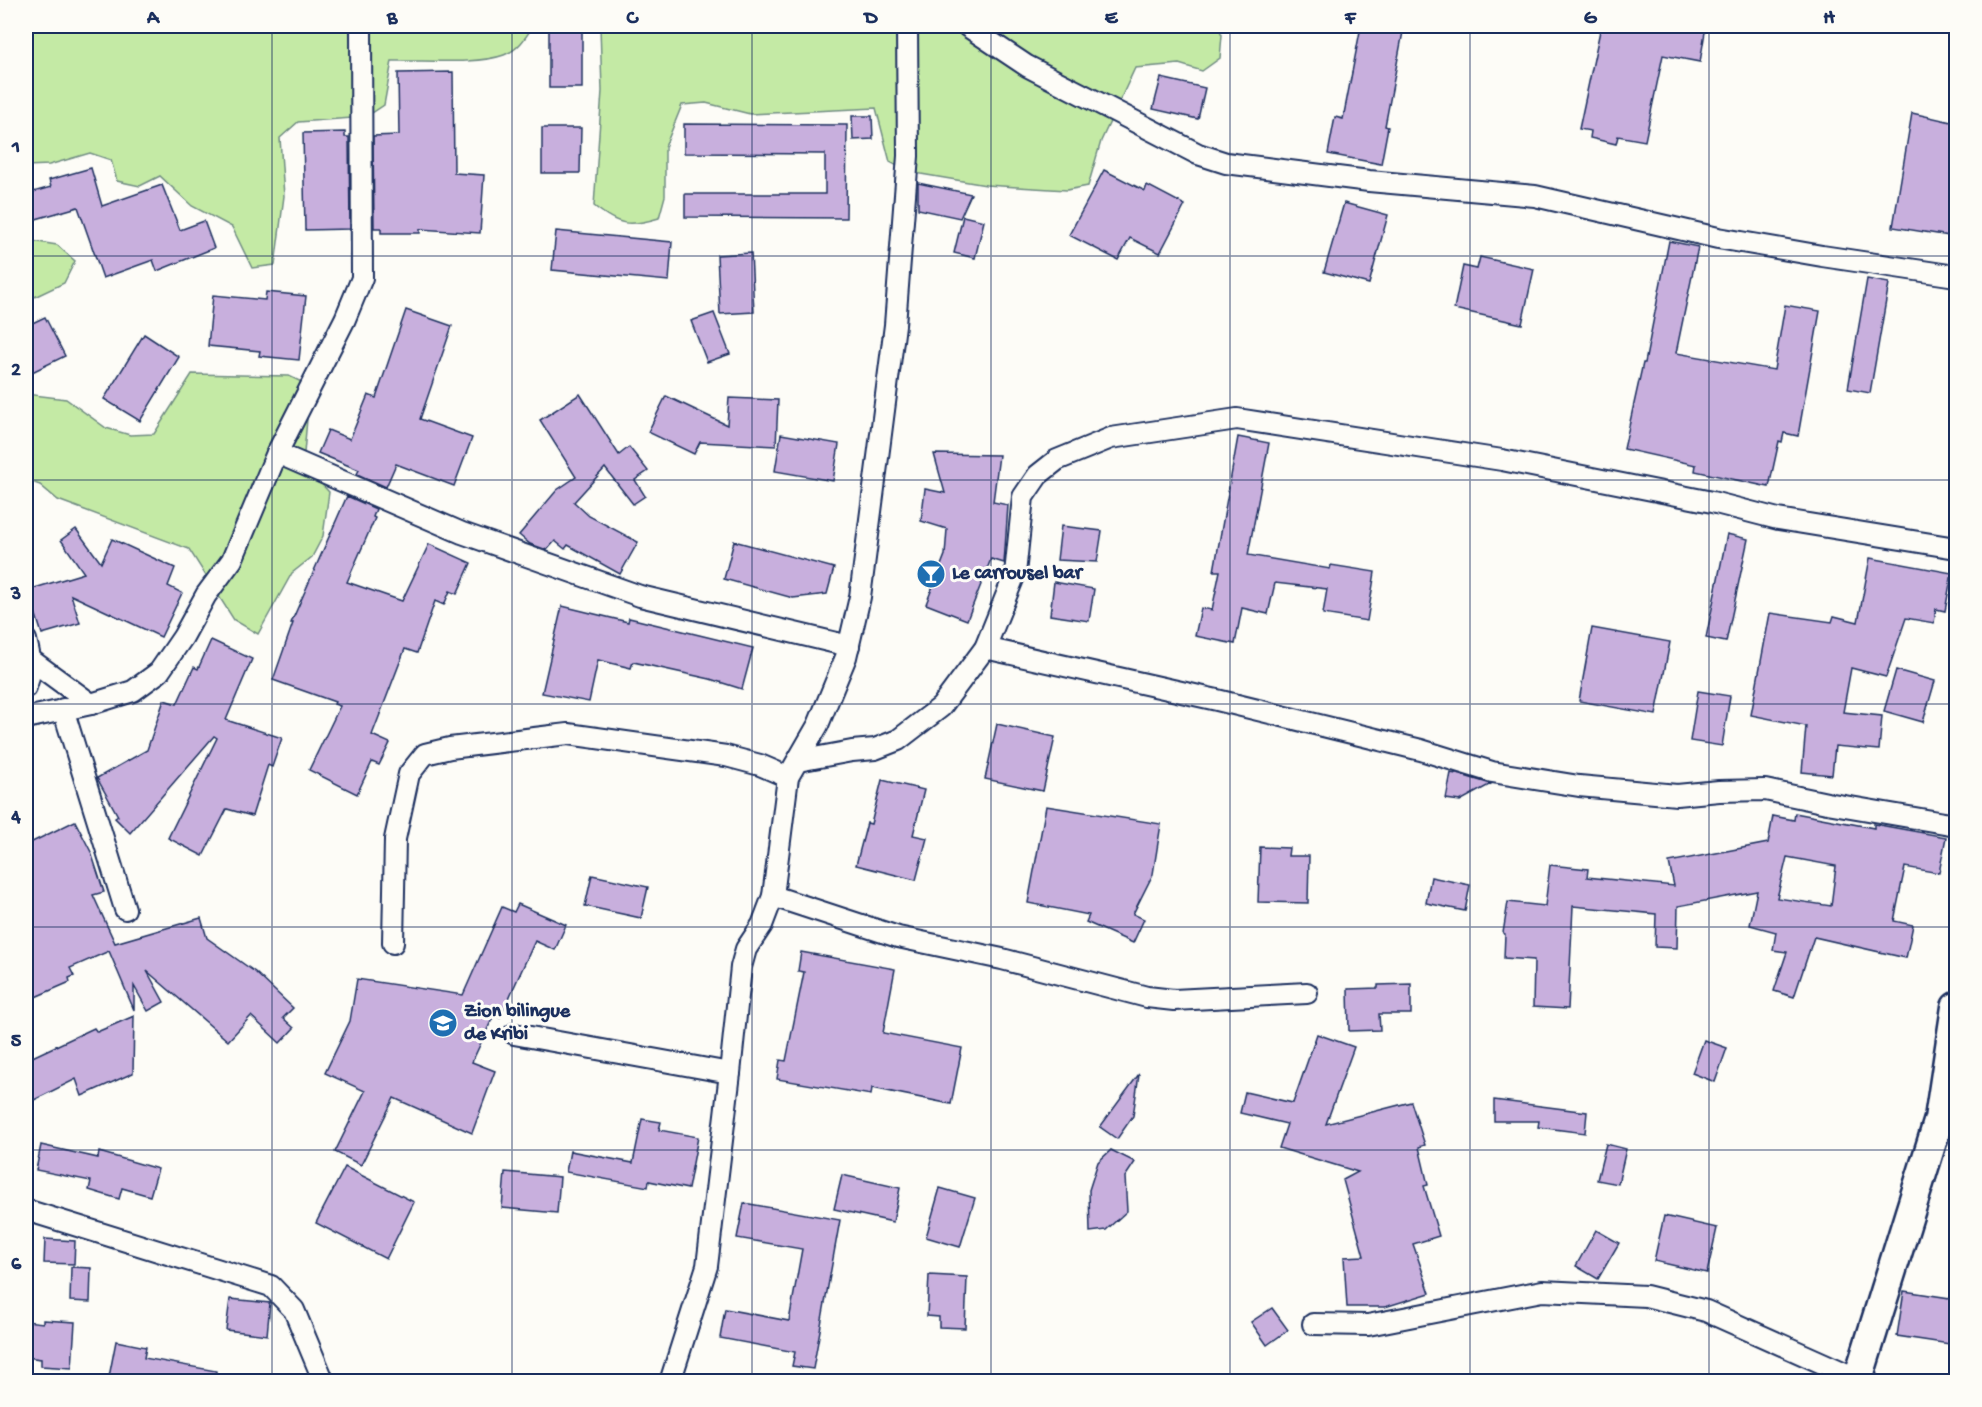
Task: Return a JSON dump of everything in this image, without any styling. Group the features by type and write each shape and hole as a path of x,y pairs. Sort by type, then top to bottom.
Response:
{"street":[{"path":"26,718 91,704 133,691 159,672 183,637 206,595 232,560 277,453 345,319 362,278 364,267 361,215 361,26"},
{"path":"670,1382 707,1266 741,967 746,949 762,925 773,896 793,769 818,725 846,657 860,597 896,325 908,156 907,26"},
{"path":"967,26 1027,66 1198,154 1226,163 1369,181 1535,196 1718,238 1956,276"},
{"path":"393,943 395,839 409,774 425,754 450,748 568,734 726,756 760,765 793,769 852,751 875,749 898,740 941,707 985,648 1015,574 1023,497 1038,475 1057,460 1111,438 1237,419 1502,460 1712,502 1778,519 1956,548"},
{"path":"277,453 462,533 640,596 849,646"},
{"path":"26,640 31,660 31,672 26,687"},
{"path":"985,648 1217,700 1421,750 1492,772 1580,786 1677,795 1765,790 1956,825"},
{"path":"31,660 91,704"},
{"path":"63,709 124,909"},
{"path":"773,896 822,910 898,937 1002,960 1147,997 1174,1000 1307,993"},
{"path":"1313,1324 1368,1325 1542,1291 1646,1296 1706,1311 1862,1381 1940,1119 1956,1007"},
{"path":"514,1034 730,1073"},
{"path":"26,1210 271,1286 294,1310 324,1382"}],"green space":[{"path":"26,26 533,26 513,50 493,58 465,61 392,61 384,105 366,117 298,122 280,138 284,196 275,265 252,268 232,227 192,206 160,176 140,186 117,181 111,160 90,153 49,165 26,166"},
{"path":"600,26 1218,26 1222,35 1220,58 1202,71 1179,64 1135,68 1101,141 1088,186 1067,190 986,185 909,172 890,162 876,108 750,114 706,103 682,105 665,147 665,196 659,218 640,223 625,223 610,218 594,206 602,91"},
{"path":"26,240 57,245 75,261 64,283 26,301"},
{"path":"192,374 289,376 310,386 304,453 312,474 329,492 323,536 312,557 292,573 258,634 234,620 189,549 58,500 40,485 26,480 26,394 66,399 106,428 130,435 154,434"}],"building":[{"path":"1361,26 1403,32 1385,126 1388,127 1381,164 1328,154 1335,117 1343,119"},
{"path":"1601,26 1706,26 1700,62 1663,55 1645,141 1618,136 1616,144 1590,138 1591,131 1579,129"},
{"path":"549,29 582,29 582,88 549,88"},
{"path":"453,72 454,173 484,175 480,233 420,229 420,233 381,233 381,228 374,228 373,136 399,135 398,73"},
{"path":"1161,78 1205,88 1198,119 1153,109"},
{"path":"1912,113 1956,123 1956,237 1893,227"},
{"path":"852,116 872,116 873,139 853,140"},
{"path":"684,124 847,125 846,218 685,217 685,194 825,194 825,154 684,153"},
{"path":"542,128 581,128 580,173 542,173"},
{"path":"345,132 345,137 349,137 350,229 305,230 303,133"},
{"path":"91,168 102,206 162,185 180,230 204,221 214,248 157,271 153,260 103,278 78,207 29,221 26,208 26,194 51,187 49,180"},
{"path":"1104,170 1145,191 1147,185 1185,205 1160,253 1130,238 1118,260 1069,235"},
{"path":"918,183 971,194 960,218 918,209"},
{"path":"1344,203 1388,215 1369,284 1324,272"},
{"path":"963,216 984,221 975,258 954,253"},
{"path":"556,231 672,242 669,281 552,270"},
{"path":"1669,241 1698,247 1676,353 1774,370 1785,305 1820,311 1798,436 1784,433 1782,442 1779,441 1769,487 1695,471 1696,465 1624,449 1643,363 1645,363"},
{"path":"751,253 754,312 720,314 717,255"},
{"path":"1480,257 1534,269 1522,324 1454,309 1463,266 1477,269"},
{"path":"1867,279 1889,283 1870,393 1848,389"},
{"path":"266,292 306,296 299,360 259,356 260,351 208,346 213,295 265,300"},
{"path":"406,310 452,326 420,419 472,438 454,486 396,464 386,487 357,474 359,470 318,453 328,430 350,439 368,395 376,398"},
{"path":"714,313 730,354 707,362 691,321"},
{"path":"45,317 65,356 26,375 26,326"},
{"path":"144,334 179,357 140,421 104,399"},
{"path":"580,394 619,455 629,447 648,471 635,480 645,496 633,504 605,468 574,502 589,516 638,542 620,574 568,545 565,549 555,541 547,550 530,544 519,535 557,490 576,477 540,420"},
{"path":"666,396 727,425 729,398 778,400 776,446 700,442 694,454 648,432"},
{"path":"781,434 839,444 833,481 775,471"},
{"path":"1238,437 1269,443 1248,555 1330,569 1331,565 1375,572 1367,621 1323,614 1327,589 1275,583 1268,614 1242,608 1235,644 1195,636 1201,608 1212,610 1220,571 1214,571"},
{"path":"934,454 999,455 993,502 1008,505 1004,563 991,559 967,620 926,604 945,555 947,529 921,521 925,489 945,493"},
{"path":"347,496 376,509 373,517 375,518 347,582 402,601 429,544 471,563 457,594 450,591 444,605 435,601 417,653 405,649 372,735 390,743 379,765 372,762 357,794 309,770 340,706 334,704 335,702 273,680 293,623 291,623"},
{"path":"1061,526 1102,531 1097,562 1057,560"},
{"path":"76,529 101,563 112,539 175,568 168,586 182,593 161,637 71,595 80,623 42,634 28,590 84,573 61,540"},
{"path":"1727,534 1748,539 1726,642 1706,638"},
{"path":"734,541 834,568 827,594 793,598 724,579"},
{"path":"1870,558 1952,573 1945,611 1936,609 1934,623 1906,618 1886,677 1851,668 1843,712 1882,716 1879,750 1835,746 1832,775 1802,772 1806,726 1751,715 1770,613 1832,622 1834,616 1858,622"},
{"path":"1054,582 1094,589 1089,621 1050,615"},
{"path":"562,606 628,622 629,618 753,648 742,689 710,679 633,662 631,668 598,660 589,702 542,693"},
{"path":"1592,628 1670,642 1656,715 1579,701"},
{"path":"211,640 252,659 226,720 282,738 272,767 268,765 252,816 227,809 203,856 168,838 217,738 214,736 130,833 115,818 118,816 97,778 147,750 164,700 177,704 194,667 198,669"},
{"path":"1896,670 1935,681 1923,722 1884,711"},
{"path":"1698,691 1730,696 1722,746 1690,741"},
{"path":"997,724 1055,737 1043,791 985,779"},
{"path":"1451,773 1491,784 1460,801 1446,799"},
{"path":"882,780 924,790 913,835 927,838 916,880 856,865 867,823 871,824"},
{"path":"1046,806 1161,824 1153,874 1133,914 1144,919 1133,943 1086,922 1089,915 1028,903"},
{"path":"1795,813 1874,828 1874,824 1946,837 1939,873 1905,867 1894,921 1913,925 1906,958 1814,937 1794,997 1774,991 1787,952 1773,950 1776,932 1750,925 1757,891 1678,906 1677,948 1655,947 1656,914 1573,906 1568,1009 1533,1007 1534,960 1504,958 1505,934 1503,933 1508,902 1545,906 1550,865 1588,869 1587,877 1674,886 1669,862 1768,843 1773,816 1794,820","holes":["1787,857 1836,866 1831,906 1777,898"]},
{"path":"75,821 91,852 104,892 93,895 115,943 201,918 207,938 255,972 293,1008 283,1018 294,1028 280,1043 251,1016 228,1041 147,971 164,1002 148,1011 134,986 134,1010 109,951 70,968 74,976 69,978 70,982 26,1001 26,845"},
{"path":"1260,847 1289,848 1288,856 1309,856 1308,903 1258,902"},
{"path":"592,875 648,887 641,918 585,906"},
{"path":"1431,877 1470,885 1465,911 1426,903"},
{"path":"518,904 566,925 555,950 535,941 500,1018 494,1015 472,1062 495,1071 472,1133 394,1098 361,1165 335,1152 365,1091 325,1073 350,1021 357,979 463,995 502,907 514,912"},
{"path":"801,952 895,969 883,1033 962,1048 951,1104 872,1088 871,1095 777,1079 780,1060 786,1061 804,972 798,971"},
{"path":"1411,984 1411,1014 1379,1014 1380,1030 1349,1031 1348,989"},
{"path":"134,1016 133,1073 82,1096 76,1079 26,1104 26,1060 94,1028 97,1032"},
{"path":"1317,1034 1354,1047 1326,1124 1411,1102 1425,1145 1419,1147 1428,1185 1424,1186 1439,1236 1413,1244 1430,1293 1385,1307 1347,1307 1344,1257 1364,1256 1343,1180 1358,1172 1279,1148 1287,1124 1240,1113 1245,1092 1293,1103"},
{"path":"1704,1040 1727,1048 1715,1082 1692,1073"},
{"path":"1139,1074 1133,1116 1117,1139 1100,1127"},
{"path":"1494,1100 1587,1112 1585,1133 1538,1127 1539,1121 1494,1121"},
{"path":"642,1119 661,1122 659,1130 698,1137 688,1189 649,1181 648,1187 566,1172 570,1151 633,1163"},
{"path":"1606,1144 1626,1149 1618,1184 1597,1180"},
{"path":"41,1145 98,1158 99,1152 158,1169 150,1196 122,1188 119,1199 89,1190 91,1181 36,1170"},
{"path":"1111,1150 1135,1162 1125,1177 1127,1211 1106,1230 1090,1232 1089,1190 1098,1162"},
{"path":"345,1167 414,1202 386,1259 316,1223"},
{"path":"505,1172 560,1177 557,1213 502,1208"},
{"path":"842,1175 900,1188 893,1222 834,1209"},
{"path":"940,1188 975,1198 960,1247 926,1237"},
{"path":"744,1203 840,1220 813,1369 792,1366 795,1352 720,1338 725,1309 789,1321 802,1249 737,1238"},
{"path":"1664,1216 1717,1228 1707,1273 1654,1261"},
{"path":"1596,1230 1619,1243 1598,1279 1576,1266"},
{"path":"45,1239 75,1241 74,1264 44,1263"},
{"path":"71,1267 91,1268 90,1302 70,1301"},
{"path":"929,1275 967,1277 965,1328 939,1327 939,1317 927,1316"},
{"path":"1904,1291 1956,1299 1956,1345 1897,1336"},
{"path":"230,1299 270,1303 267,1335 226,1330"},
{"path":"1272,1308 1288,1330 1267,1345 1251,1322"},
{"path":"43,1320 75,1322 72,1368 41,1366 41,1359 26,1357 26,1321 43,1323"},
{"path":"116,1341 146,1347 144,1358 216,1371 215,1382 108,1382"}],"place":[{"name":"Le carrousel bar","path":"931,574"},
{"name":"Zion bilingue de Kribi","path":"443,1023"}]}
